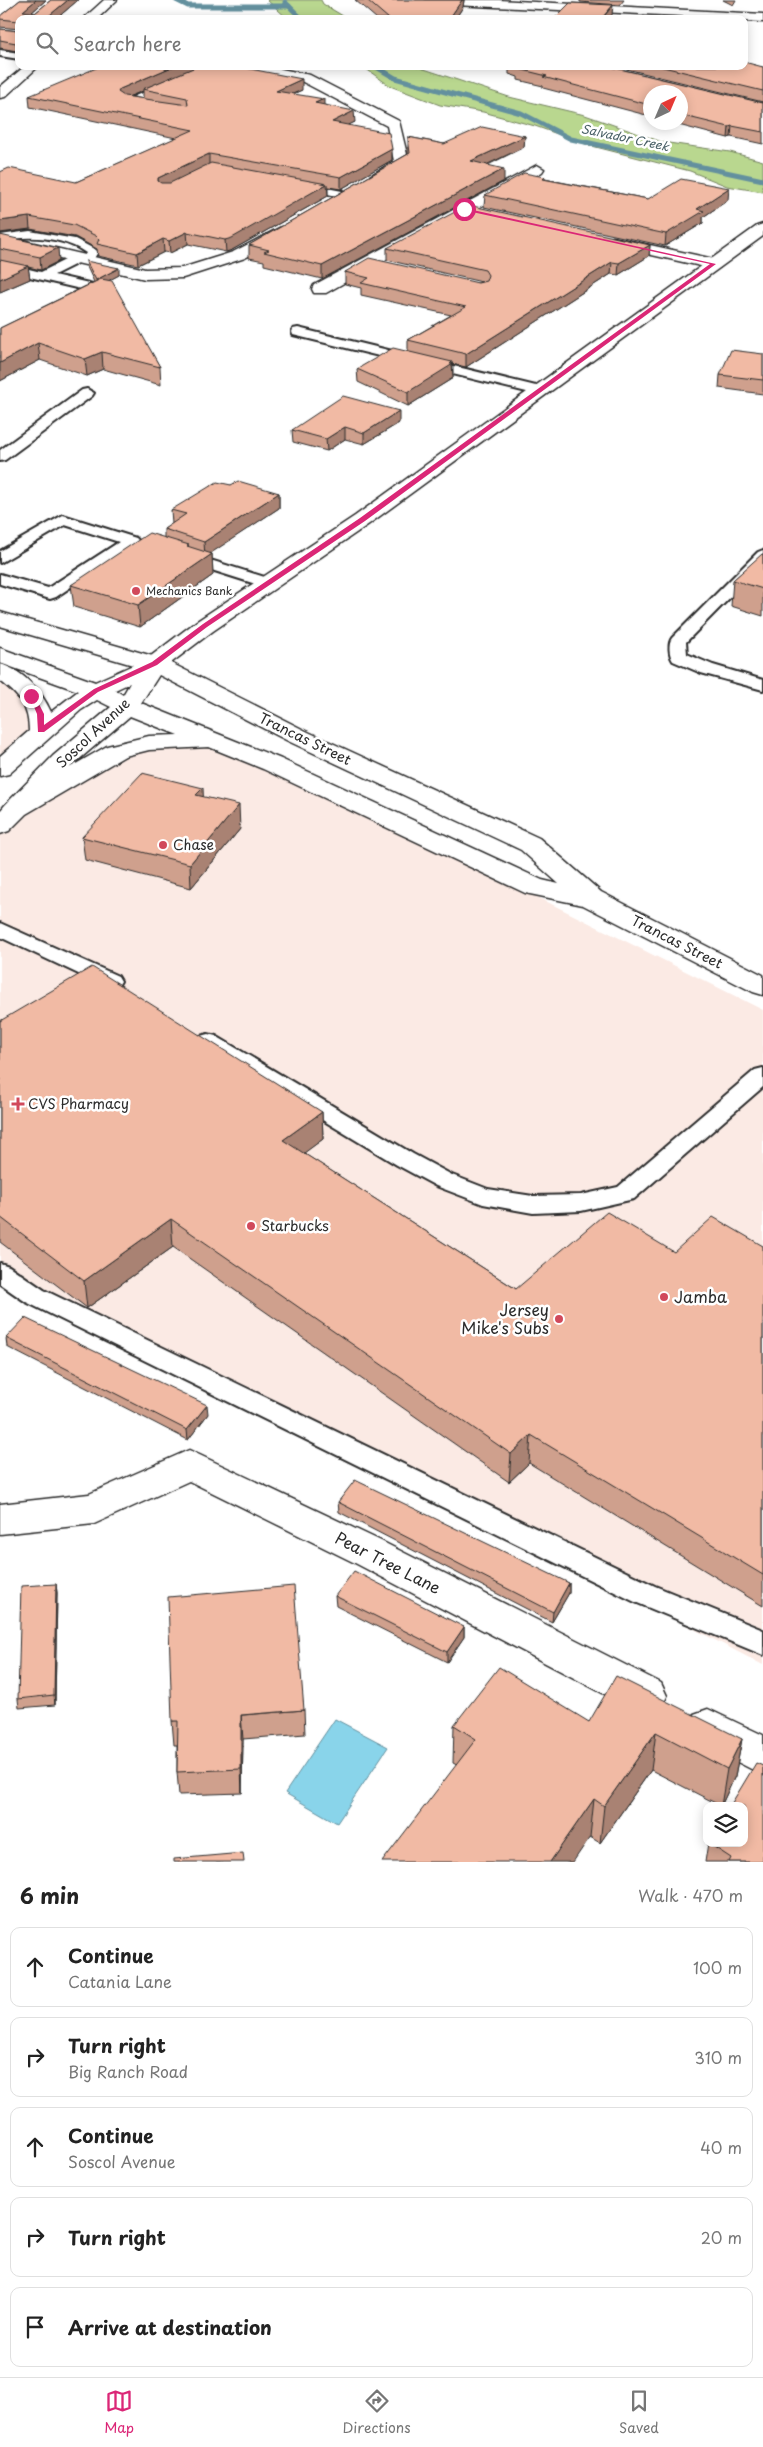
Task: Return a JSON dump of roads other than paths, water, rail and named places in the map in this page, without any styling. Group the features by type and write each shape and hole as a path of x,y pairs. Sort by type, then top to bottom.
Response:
{"street":[{"path":"94,15 111,0"},
{"path":"432,0 708,15"},
{"path":"492,0 545,1 737,13"},
{"path":"748,17 763,18"},
{"path":"0,94 28,70"},
{"path":"265,70 304,78 394,124 402,163 330,204"},
{"path":"320,289 536,169"},
{"path":"464,209 483,213"},
{"path":"0,239 145,274 182,273 239,255 297,223"},
{"path":"154,664 205,626 362,520 763,229"},
{"path":"599,238 714,264"},
{"path":"367,263 395,269"},
{"name":"Trancas Street","path":"0,619 154,664 297,736 530,844 590,898 763,986"},
{"name":"Trancas Street","path":"0,655 96,690 127,706 272,764 534,887 590,898"},
{"name":"Soscol Avenue","path":"0,769 41,731 96,690 154,664"},
{"name":"Soscol Avenue","path":"7,818 69,755 127,706 154,664"},
{"path":"0,671 21,686 34,700 40,714 41,731"},
{"path":"7,818 116,751 149,743 173,741 208,743 272,764"},
{"name":"Pear Tree Lane","path":"0,1519 94,1510 189,1464 368,1552 763,1756"}],"lane":[{"path":"0,53 15,55"},
{"path":"154,108 126,102 204,70"},
{"path":"288,184 346,194"},
{"path":"42,276 82,259"},
{"path":"0,266 90,286"},
{"path":"298,332 539,391"},
{"path":"0,457 87,393"},
{"path":"0,558 62,520 150,547"},
{"path":"0,579 50,594 131,541"},
{"path":"177,555 268,583"},
{"path":"762,558 678,641 679,657 707,670 763,685"},
{"path":"0,928 96,973 130,993"},
{"path":"193,1032 404,1159 452,1185 502,1201 563,1205 602,1202 626,1193 763,1074"},
{"path":"0,1272 35,1296 636,1590 763,1643"}],"water":[{"path":"335,1719 388,1747 337,1823 285,1793"}],"waterway":[{"path":"176,0 188,6 289,6"},
{"name":"Salvador Creek","path":"285,2 289,6"},
{"name":"Salvador Creek","path":"289,6 298,15"},
{"name":"Salvador Creek","path":"382,70 395,78 521,113 571,139 763,180"}],"place":[{"name":"Mechanics Bank","path":"136,591"},
{"name":"Chase","path":"163,845"},
{"name":"CVS Pharmacy","path":"18,1104"},
{"name":"Starbucks","path":"251,1226"},
{"name":"Jamba","path":"664,1297"},
{"name":"Jersey Mike's Subs","path":"559,1319"}]}
